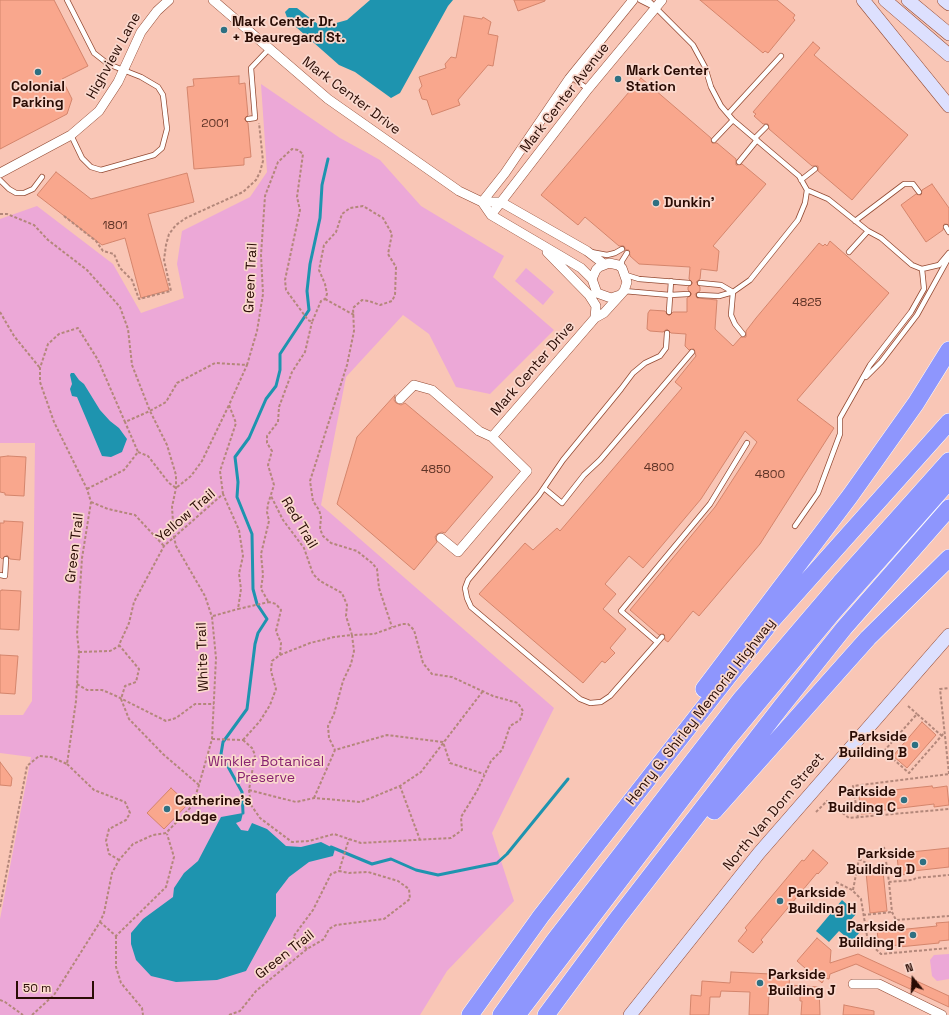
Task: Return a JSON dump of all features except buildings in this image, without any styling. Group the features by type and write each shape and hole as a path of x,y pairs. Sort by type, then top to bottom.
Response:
{"highway":[{"path":"541,916 690,707 850,496 916,403 949,350"},
{"path":"916,403 949,364"},
{"name":"Henry G. Shirley Memorial Highway","path":"470,1015 541,916 774,618 949,422"},
{"path":"501,1015 554,941 741,699 840,583 949,461"},
{"path":"517,1015 726,741 834,611 949,481"},
{"path":"546,1015 618,919 844,628 949,508"},
{"path":"618,919 868,638 949,558"}],"main road":[{"path":"863,0 949,106"},
{"path":"885,0 949,55"},
{"path":"908,0 949,33"},
{"path":"915,0 949,33"},
{"path":"944,0 949,4"},
{"name":"North Van Dorn Street","path":"630,1015 759,853 946,640"}],"street":[{"name":"Highview Lane","path":"0,173 71,135 100,111 124,70 141,32 157,11 169,0"},
{"name":"Mark Center Drive","path":"213,0 328,99 459,191 482,202 501,202 587,251 604,264"},
{"name":"Mark Center Avenue","path":"482,202 505,172 571,77 633,0"},
{"name":"Mark Center Avenue","path":"491,214 588,89 662,0"},
{"name":"Mark Center Drive","path":"482,202 491,214 581,268 592,279"},
{"name":"Mark Center Drive","path":"543,246 556,262 589,296 596,306 595,318"},
{"path":"604,264 614,264 624,272 627,282 622,293 611,298 601,296 594,289 592,279 596,270 604,264"},
{"name":"Mark Center Drive","path":"492,437 595,318 604,313 622,293"},
{"name":"Mark Center Drive","path":"400,399 414,385 432,390 478,431 492,437 527,471 458,552 441,538"},
{"path":"853,984 879,984 942,1015"}],"lane":[{"path":"67,0 94,53 108,64 124,70 158,87 163,95 167,130 162,148 154,154 101,170 91,167 82,158 71,135"},
{"path":"640,0 655,8"},
{"path":"648,0 693,45 705,67 711,87 721,106 733,120 799,176 807,190 805,203 798,220 750,280 733,292 718,296 699,295"},
{"path":"248,119 255,118 251,68 269,49"},
{"path":"728,114 780,56"},
{"path":"571,77 588,89"},
{"path":"714,140 733,120"},
{"path":"739,162 766,127"},
{"path":"802,180 815,169"},
{"path":"0,180 9,189 16,193 24,193 33,189 42,177"},
{"path":"856,221 904,184 913,184 919,192"},
{"path":"807,190 828,199 868,231 881,238 912,265 922,269 939,265 949,254"},
{"path":"849,252 868,231"},
{"path":"587,251 607,255 622,249"},
{"path":"627,253 622,261 624,272 639,279 688,283"},
{"path":"863,380 881,362 917,315 949,257"},
{"path":"795,526 818,493 840,434 840,418 863,380 870,365 911,312 924,289 922,269"},
{"path":"669,312 671,281"},
{"path":"700,283 721,285 733,292"},
{"path":"733,292 731,315 735,324 743,334"},
{"path":"622,293 670,295 688,294"},
{"path":"662,637 610,696 601,702 590,703 580,699 471,607 466,598 465,588 468,580 544,488 563,460 622,389 633,373 645,363 660,356 666,348 667,333"},
{"path":"544,488 562,503 584,475 600,460 692,352"},
{"path":"657,642 621,611 710,504 747,443"},
{"path":"0,575 5,576 6,559"}],"path":[{"path":"64,216 96,241 103,251 114,254 120,268 132,280 139,299 171,291 164,260 166,245 170,234 176,225 243,192 256,180 260,172 263,161 259,118 255,118"},
{"name":"Green Trail","path":"247,365 257,331 263,294 261,255 265,196 278,162 292,150 298,150 303,154 297,197 300,210 286,290 302,314 312,322"},
{"path":"326,299 327,294 325,284 320,270 324,245 336,232 342,214 350,208 363,206 383,218 392,234 388,254 396,267 395,295 392,302 380,305 362,300 352,308 354,315 354,331 347,365 310,481 313,501 319,510 321,517 320,529 323,536 331,543 356,551 372,563 377,569 379,588 392,627"},
{"name":"White Trail","path":"0,214 7,214 34,225 48,240 87,270 120,307 128,329 132,365 150,411 159,426 167,445 176,475 176,488 172,507 174,537 176,546 205,596 212,616 216,658 212,739 200,785 192,806 166,833"},
{"path":"326,299 354,315"},
{"path":"271,496 274,485 268,465 272,451 268,444 268,436 278,422 279,407 292,372 305,352 312,322 321,301 326,299"},
{"path":"0,312 14,336 40,368"},
{"name":"Green Trail","path":"67,764 77,684 79,652 77,634 82,566 91,502 87,489 54,422 40,382 40,368 48,344 59,334 78,328 98,360 125,422"},
{"path":"215,363 247,365 202,461 191,476 176,488 169,484 148,456 138,452 125,422 150,411 166,402 177,383 215,363"},
{"path":"223,494 220,471 236,422 229,405"},
{"path":"87,489 124,470 138,452"},
{"name":"Yellow Trail","path":"119,645 129,623 134,602 164,546 223,494 239,530 243,556 239,574 241,589 238,609"},
{"name":"Red Trail","path":"271,496 267,512 269,521 261,554 263,575 261,589 269,602 276,604 281,610 276,631 280,643 280,655"},
{"name":"Red Trail","path":"271,496 283,520 304,548 313,574 320,581 342,593 347,605 346,616 352,635 354,651 351,664 343,681 334,714 328,726 329,738 335,750"},
{"path":"91,502 108,509 135,515 164,546"},
{"path":"212,616 269,602"},
{"path":"212,739 243,740 252,748 255,755 249,790 250,805 260,818 292,842 309,841 334,834 361,843 451,838 462,830 461,817 491,761 502,750 510,726 520,720 524,711 518,703 493,696 452,677 432,674 422,663 414,630 408,624 402,624 374,634 352,635 310,643 280,655 272,661 271,671 276,690 270,705 260,722 243,740"},
{"path":"79,652 110,651 119,645 139,669 136,682 125,686 121,699 129,718 163,754 200,785"},
{"path":"77,684 87,690 102,690 166,720 176,718 195,704 214,704"},
{"path":"858,818 853,786 949,775 940,689 949,688"},
{"path":"249,790 296,802 314,798 361,802 400,786 421,772 483,691"},
{"path":"908,706 942,736"},
{"path":"917,714 884,751 909,772 944,733"},
{"path":"314,798 335,750 387,735 443,742"},
{"path":"443,742 450,763 484,774"},
{"path":"0,907 27,766 39,756 51,757 67,764 94,790 125,802 130,813 126,820 109,829 106,841 109,854 119,860"},
{"path":"400,786 420,840"},
{"path":"816,812 827,801 849,818 949,808"},
{"path":"32,1015 54,995 100,922 104,913 112,873 119,860 133,844 153,835 166,833 174,857 166,887 116,936 116,967 121,983 142,1008 143,1015"},
{"path":"307,950 293,937 313,910 331,874 339,871 348,839"},
{"path":"884,847 892,912 896,920 949,916"},
{"path":"853,890 859,859 858,849"},
{"path":"859,859 873,867 887,867"},
{"name":"Green Trail","path":"229,1015 240,1011 256,991 307,950 324,939 329,929 336,925 384,919 410,899 409,889 398,881 368,872 349,873 339,871"},
{"path":"889,882 949,875"},
{"path":"836,882 853,890 861,899 868,942 881,954 949,948"},
{"path":"863,915 892,912"},
{"path":"100,922 116,936"},
{"path":"0,1000 23,1015"}],"green space":[{"name":"Winkler Botanical Preserve","path":"261,84 340,138 380,160 421,206 504,256 493,277 554,330 490,394 456,387 429,334 403,315 346,377 321,505 554,708 492,833 514,901 447,971 420,1015 0,1015 0,919 31,757 0,753 0,715 23,715 32,701 35,443 0,443 0,219 37,206 113,264 141,313 184,298 177,264 182,231 250,197 267,172"},
{"path":"526,268 554,292 543,305 515,281"},
{"path":"949,954 949,979 937,981 932,976 930,960 934,955"}],"water":[{"path":"370,0 453,0 448,6 400,93 391,98 355,72 339,65 288,20 285,12 289,8 297,8 319,25 329,25 347,20"},
{"path":"71,373 74,373 84,384 100,410 119,428 127,439 122,452 111,457 102,456 77,397 72,396 70,389 72,384"},
{"path":"243,813 241,821 236,823 241,830 248,831 252,823 267,829 286,846 301,847 321,842 335,849 333,856 309,862 289,877 276,894 276,916 246,971 217,980 176,982 151,976 136,960 131,944 131,933 143,919 173,897 174,888 184,873 198,861 221,817"},
{"path":"842,900 857,913 848,923 859,933 852,942 839,931 829,942 816,931"}],"waterway":[{"path":"243,813 242,792 221,754 223,742 247,709 255,644 258,633 267,619 257,604 253,589 252,534 237,497 238,482 235,457 249,438 266,399 276,386 280,370 280,354 309,310 307,291 310,264 320,218 322,185 328,159"},
{"path":"331,847 372,864 391,859 416,870 438,875 497,863 507,854 568,779"}],"place":[{"name":"Mark Center Dr. + Beauregard St.","path":"224,30"},
{"name":"Colonial Parking","path":"38,72"},
{"name":"Mark Center Station","path":"618,79"},
{"name":"Dunkin'","path":"656,203"},
{"name":"Parkside Building B","path":"915,745"},
{"name":"Parkside Building C","path":"904,800"},
{"name":"Catherine's Lodge","path":"167,809"},
{"name":"Parkside Building D","path":"923,862"},
{"name":"Parkside Building H","path":"780,901"},
{"name":"Parkside Building F","path":"913,935"},
{"name":"Parkside Building J","path":"760,983"}]}
